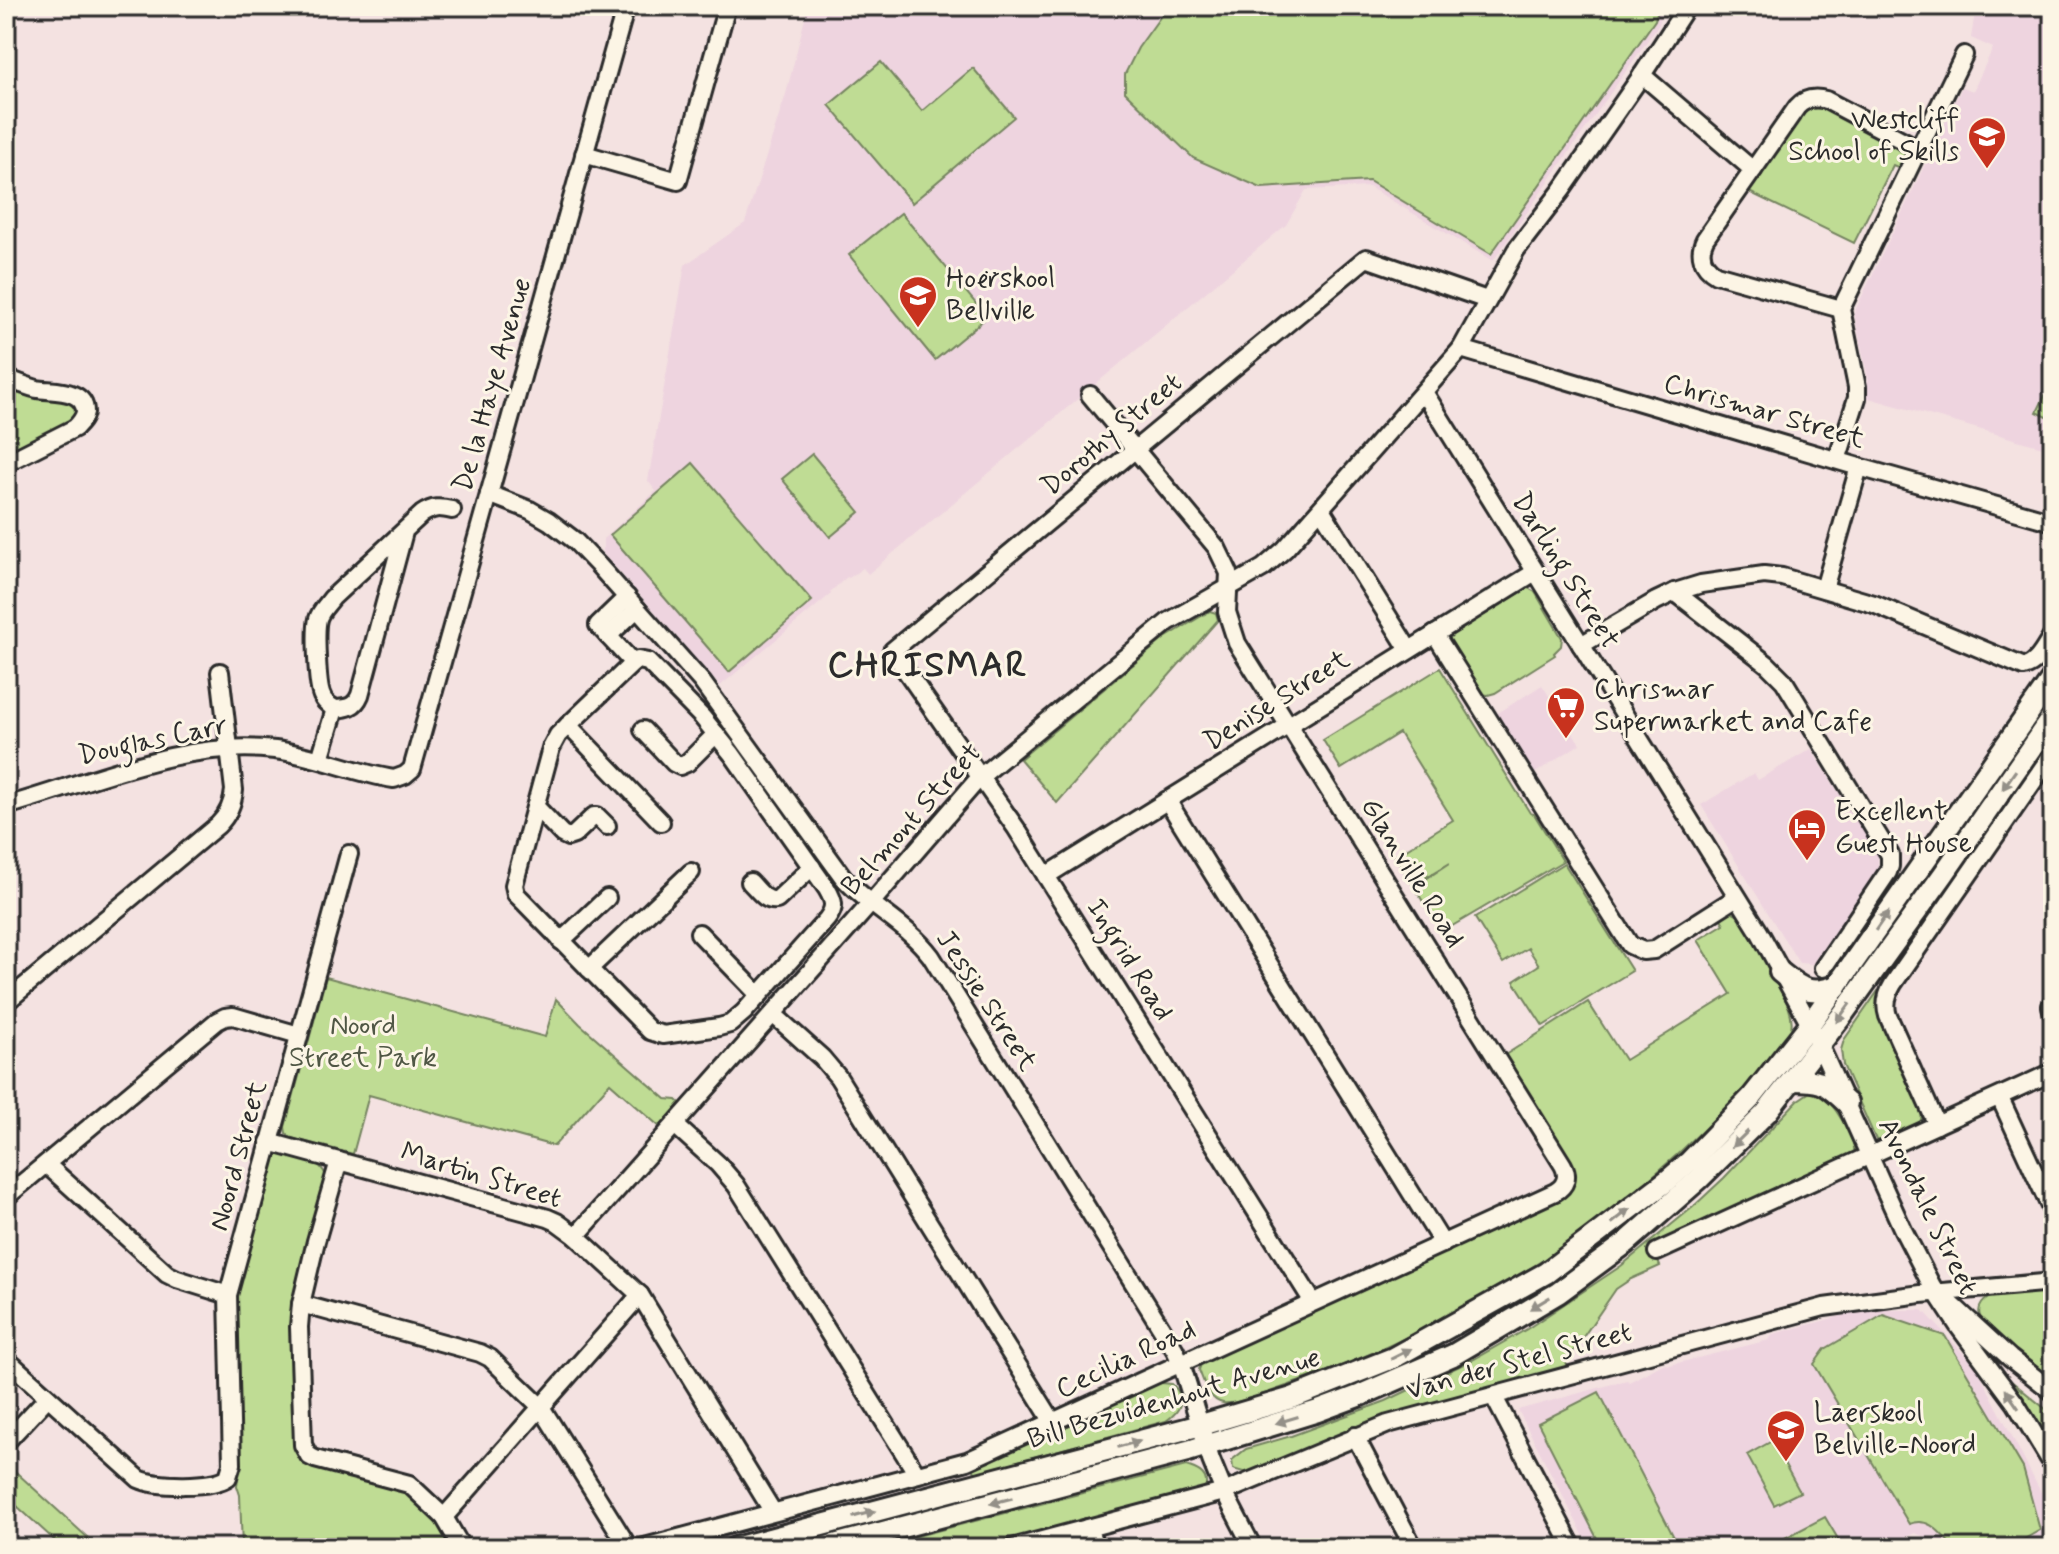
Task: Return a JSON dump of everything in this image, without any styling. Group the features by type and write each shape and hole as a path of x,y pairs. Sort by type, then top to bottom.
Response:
{"main road":[{"name":"Bill Bezuidenhout Avenue","path":"823,1548 1204,1435 1393,1358 1546,1273 1690,1161 1752,1097 1810,1024 2053,678"},
{"name":"Bill Bezuidenhout Avenue","path":"735,1548 1204,1435 1318,1411 1453,1355 1558,1293 1626,1243 1700,1178 1766,1113 1820,1045 1943,875 2053,716"},
{"path":"1780,972 1798,986 1813,991 1837,986"},
{"path":"1792,1080 1819,1081 1847,1103"}],"street":[{"name":"De la Haye Avenue","path":"405,775 414,765 626,6"},
{"path":"584,154 678,181 727,6"},
{"name":"Belmont Street","path":"576,1236 980,777 1168,622 1272,561 1321,509 1461,349 1516,250 1562,190 1687,6"},
{"path":"1837,460 1857,398 1841,309 1964,55"},
{"path":"1642,75 1753,170"},
{"path":"1841,309 1716,274 1706,266 1701,255 1702,244 1797,107 1805,101 1815,98 1826,100 1919,149"},
{"name":"Dorothy Street","path":"892,651 1366,258 1487,300"},
{"name":"Chrismar Street","path":"1461,349 2053,522"},
{"path":"6,378 38,389 72,394 83,403 85,412 75,428 6,463"},
{"name":"Darling Street","path":"1424,392 1760,933 1810,1024"},
{"name":"Glanville Road","path":"1090,395 1217,548 1229,573 1227,612 1237,643 1563,1165 1566,1181"},
{"path":"1824,589 1859,467"},
{"name":"Jessie Street","path":"489,494 530,510 574,540 624,611 702,682 843,877 916,939 931,956 1181,1363 1224,1492 1253,1548"},
{"path":"404,532 357,703 335,709 322,697 319,685 317,621 322,611 332,598 430,508 452,510"},
{"path":"1321,509 1409,650"},
{"name":"Denise Street","path":"1046,876 1535,572"},
{"path":"1581,645 1675,592 1701,584 1764,575 1782,577 1874,604 2024,667 2036,661 2053,635"},
{"path":"1675,592 1767,664 1784,681 1890,855 1888,872 1823,968"},
{"path":"624,611 603,631 633,663"},
{"path":"1435,634 1630,945 1643,951 1654,950 1737,897"},
{"name":"Ingrid Road","path":"892,651 1016,828 1313,1302"},
{"path":"638,660 648,662 732,754 832,898 833,911 730,1024 658,1034 646,1028 514,890 551,748 568,725 633,663 638,660"},
{"path":"6,1002 223,821 232,804 234,790 220,672"},
{"path":"320,759 335,709"},
{"path":"568,725 661,822"},
{"path":"643,730 680,766 687,763 716,734"},
{"name":"Douglas Carr","path":"6,806 125,769 229,748 275,750 388,778 405,775"},
{"path":"1937,1125 1888,1016 1888,995 2053,753"},
{"path":"1167,800 1443,1244"},
{"path":"536,807 568,837 595,816 607,826"},
{"name":"Noord Street","path":"48,1397 133,1475 145,1482 160,1485 215,1483 228,1477 232,1464 228,1295 349,854"},
{"path":"750,882 773,901 812,867"},
{"path":"589,969 691,872"},
{"path":"561,941 607,898"},
{"path":"699,933 759,995"},
{"path":"2053,1001 2053,1014"},
{"path":"773,1014 822,1058 838,1077 1053,1422"},
{"path":"6,1197 225,1017 233,1016 299,1035"},
{"name":"Avondale Street","path":"1810,1024 1903,1230 1935,1291 2016,1404 2053,1465"},
{"path":"1657,1252 2053,1072"},
{"path":"2000,1098 2053,1213"},
{"path":"675,1125 736,1185 917,1474"},
{"name":"Martin Street","path":"269,1142 548,1218 566,1227 640,1295 773,1512"},
{"path":"339,1161 301,1304 301,1438 309,1456 315,1459 409,1484 444,1517 462,1548"},
{"path":"46,1164 167,1274 228,1295"},
{"name":"Cecilia Road","path":"641,1548 967,1461 1555,1192 1566,1181"},
{"name":"Van der Stel Street","path":"1012,1548 1224,1492 1388,1424 1824,1307 1935,1291 2053,1282"},
{"path":"1935,1291 2053,1392"},
{"path":"444,1517 640,1295"},
{"path":"301,1304 480,1353 501,1367 541,1407 629,1548"},
{"path":"6,1359 48,1397 6,1442"},
{"path":"1494,1397 1573,1548"},
{"path":"1355,1436 1414,1548"},
{"path":"1087,1528 1097,1548"}],"shaded area":[{"name":"Hoërskool Bellville","path":"808,6 1664,6 1659,24 1493,261 1369,187 1306,190 1286,225 868,574 863,568 847,577 831,594 720,686 603,553 603,539 656,491 648,481 685,265 745,223 786,94"},
{"name":"Westcliff School of Skills","path":"1976,6 2053,6 2053,450 1865,397 1868,379 1854,313 1962,87 1973,91 1993,48 1971,38"},
{"path":"1542,685 1580,744 1532,775 1495,715"},
{"name":"Excellent Guest House","path":"1811,749 1878,855 1878,869 1812,964 1799,963 1701,805 1754,773 1758,780"},
{"name":"Laerskool Belville-Noord","path":"1864,1310 1923,1310 1977,1368 2053,1516 2053,1545 2046,1548 1934,1548 1927,1538 1915,1533 1883,1548 1590,1548 1518,1410 1627,1380 1629,1382 1663,1364 1670,1365 1769,1340 1773,1334"}],"green space":[{"path":"1168,6 1659,6 1655,20 1491,254 1369,181 1261,188 1193,158 1125,92 1125,74 1138,48"},
{"path":"881,62 922,111 973,68 1014,117 912,203 829,105"},
{"path":"1819,105 1902,148 1906,156 1902,169 1893,165 1854,243 1747,191 1804,109"},
{"path":"901,213 987,317 935,360 849,255"},
{"path":"2053,379 2053,420 2037,412"},
{"path":"6,385 65,398 74,407 75,420 6,457"},
{"path":"812,454 860,512 830,537 782,479"},
{"path":"693,463 812,601 729,672 610,535"},
{"path":"1528,588 1535,592 1562,638 1561,646 1555,655 1495,693 1481,694 1448,644 1450,638"},
{"path":"1210,611 1216,613 1218,620 1057,803 1020,759 1165,638"},
{"path":"1440,668 1563,861 1442,932 1414,887 1450,863 1413,885 1395,856 1453,820 1399,733 1341,769 1323,740"},
{"path":"1564,863 1632,971 1543,1026 1514,981 1539,965 1528,948 1503,963 1475,918"},
{"path":"1729,911 1739,916 1775,973 1772,976 1787,1003 1792,1025 1770,1060 1680,1152 1580,1234 1471,1304 1354,1361 1277,1390 1229,1403 1214,1398 1199,1370 1202,1361 1566,1195 1574,1184 1573,1170 1505,1055 1588,1002 1625,1060 1731,994 1698,940 1724,924 1720,917"},
{"name":"Noord Street Park","path":"326,977 545,1037 556,999 666,1099 680,1103 660,1127 610,1083 554,1146 369,1095 353,1154 291,1138 285,1127"},
{"path":"1878,991 1882,992 1922,1112 1917,1126 1881,1142 1876,1140 1843,1065 1841,1050 1844,1040"},
{"path":"1813,1090 1819,1090 1842,1120 1854,1154 1652,1246 1650,1255 1657,1259 1660,1266 1616,1289 1566,1362 1567,1366 1374,1421 1250,1474 1233,1469 1232,1460 1246,1449 1386,1401 1474,1359 1527,1329 1621,1266 1693,1207 1798,1100"},
{"path":"275,1155 314,1162 326,1176 290,1315 296,1440 300,1451 407,1493 430,1513 453,1548 242,1548 232,1311 271,1161"},
{"path":"2053,1291 2053,1385 2001,1342 1984,1323 1979,1310 1990,1297"},
{"path":"1883,1315 1945,1336 2023,1468 2040,1530 2009,1548 1954,1548 1929,1524 1909,1524 1814,1364 1825,1349"},
{"path":"2005,1376 2053,1415 2053,1459"},
{"path":"1160,1381 1172,1384 1181,1399 1178,1409 1166,1421 975,1473 973,1466"},
{"path":"1599,1392 1677,1543 1667,1548 1602,1548 1538,1423"},
{"path":"1772,1441 1800,1492 1774,1505 1747,1455"},
{"path":"6,1463 99,1548 63,1548 6,1496"},
{"path":"1186,1466 1205,1477 1206,1485 1201,1492 987,1548 871,1548"},
{"path":"1825,1517 1841,1544 1834,1548 1791,1548 1785,1538"}],"place":[{"name":"Westcliff School of Skills","path":"1987,170"},
{"name":"Hoërskool Bellville","path":"918,329"},
{"name":"Chrismar Supermarket and Cafe","path":"1566,740"},
{"name":"Excellent Guest House","path":"1807,862"},
{"name":"Laerskool Belville-Noord","path":"1786,1463"}],"district":[{"name":"CHRISMAR","path":"928,666"}]}
